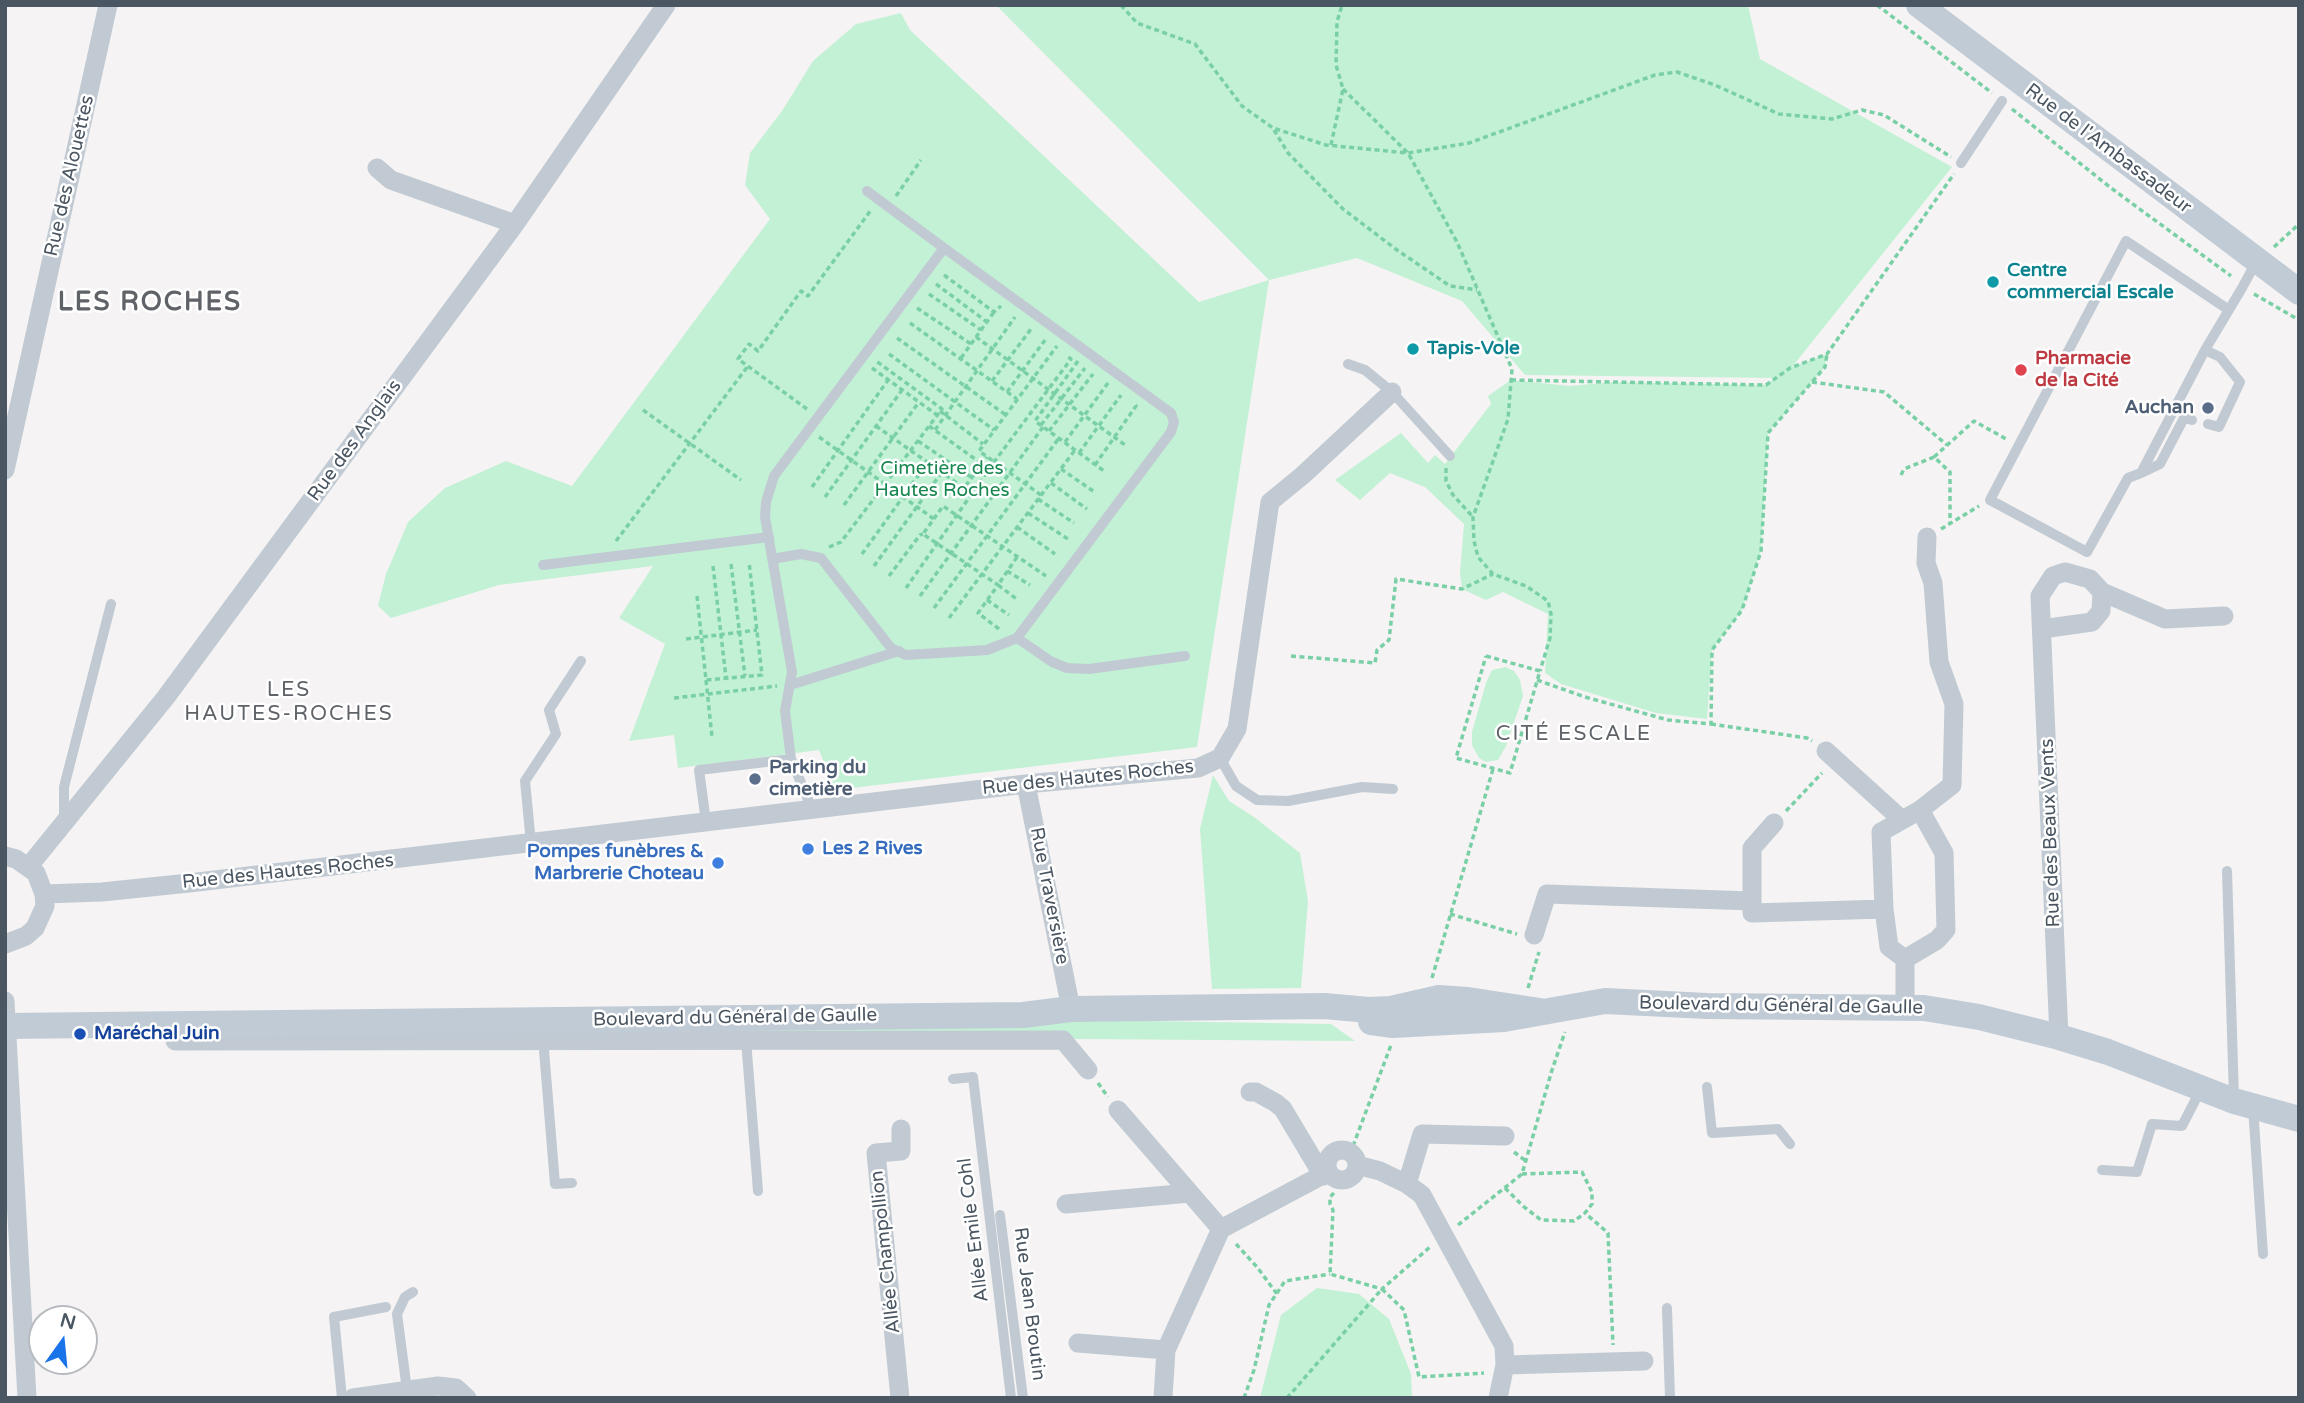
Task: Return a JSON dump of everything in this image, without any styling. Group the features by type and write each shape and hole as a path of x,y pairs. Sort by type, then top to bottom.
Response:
{"street":[{"name":"Rue des Alouettes","path":"5,470 108,5"},
{"name":"Rue des Anglais","path":"29,866 166,697 515,224 666,5"},
{"name":"Rue de l'Ambassadeur","path":"1919,5 2299,292"},
{"path":"377,168 391,180 515,224"},
{"name":"Rue des Hautes Roches","path":"44,894 152,887 1026,784 1198,768 1220,758 1237,729 1270,502 1392,392"},
{"path":"1905,959 1889,947 1884,909 1881,832 1920,810 1952,785 1954,704 1939,662 1933,583 1926,563 1927,537"},
{"name":"Rue des Beaux Vents","path":"2059,1037 2040,596 2053,576 2065,572 2090,579 2102,592 2165,619 2224,616"},
{"path":"2042,629 2092,622 2101,611 2102,592"},
{"path":"1831,755 1901,819"},
{"name":"Rue Traversière","path":"1026,784 1071,1009"},
{"path":"1905,959 1937,940 1947,930 1944,853 1920,810"},
{"path":"1774,823 1752,848 1752,913 1884,909"},
{"path":"5,856 29,866 36,873 44,894 41,918 35,928 26,936 5,944"},
{"path":"1534,934 1547,894 1752,901"},
{"path":"1905,959 1905,1006"},
{"name":"Boulevard du Général de Gaulle","path":"6,1018 367,1031 542,1030 659,1029 1023,1015 1071,1009 1324,1006 1380,1009 1439,998 1533,1005 1605,1001 1707,1006 1905,1006 1979,1017 2059,1037 2108,1052 2243,1104 2299,1119"},
{"name":"Boulevard du Général de Gaulle","path":"1297,1007 1364,1022 1393,1025 1504,1018 1533,1005"},
{"path":"6,1018 27,1398"},
{"name":"Boulevard du Général de Gaulle","path":"659,1029 746,1040 1063,1040 1088,1070"},
{"path":"1250,1092 1256,1092 1283,1109 1332,1176"},
{"path":"1118,1110 1222,1230"},
{"name":"Allée Champollion","path":"900,1398 876,1153 901,1151 901,1129"},
{"path":"1407,1184 1422,1134 1505,1136"},
{"path":"1332,1176 1327,1163 1331,1154 1340,1151 1407,1184 1422,1195 1504,1346 1505,1369 1498,1398"},
{"path":"1163,1398 1166,1350 1222,1230 1332,1176 1351,1177 1353,1159"},
{"path":"1066,1204 1190,1193"},
{"path":"1078,1343 1166,1350"},
{"path":"1505,1369 1644,1361"},
{"path":"353,1398 438,1386 456,1388 467,1398"}],"lane":[{"path":"1961,163 2002,101"},
{"path":"772,559 801,554 821,558 891,648 906,655 987,650 1017,638 1171,432 1174,422 1171,413 867,191"},
{"path":"2192,420 2184,418 2160,464 2128,478 2087,552 1990,500 2126,242 2229,310"},
{"path":"812,809 791,760 785,711 792,672 765,517 766,502 774,476 944,248"},
{"path":"2141,473 2205,350 2256,262"},
{"path":"2205,350 2220,357 2241,382 2219,427 2208,424"},
{"path":"1348,364 1366,370 1392,392 1450,456"},
{"path":"543,565 769,537"},
{"path":"64,821 64,787 111,604"},
{"path":"1017,638 1052,663 1067,668 1089,669 1185,656"},
{"path":"790,685 899,651"},
{"path":"531,844 525,781 556,734 549,710 581,661"},
{"path":"1220,758 1236,786 1256,800 1288,801 1362,787 1393,789"},
{"path":"706,822 699,770 791,760"},
{"path":"2227,871 2243,1104 2263,1254"},
{"path":"542,1030 555,1184 572,1183"},
{"path":"746,1040 758,1191"},
{"name":"Allée Emile Cohl","path":"953,1079 973,1077 1011,1398"},
{"path":"1707,1087 1712,1133 1778,1129 1790,1144"},
{"path":"2102,1170 2137,1172 2152,1124 2182,1126 2201,1087"},
{"name":"Rue Jean Broutin","path":"1000,1215 1023,1398"},
{"path":"407,1390 397,1314 405,1297 414,1292"},
{"path":"342,1398 334,1317 386,1307"},
{"path":"1667,1308 1670,1398"}],"path":[{"path":"1121,5 1137,23 1195,44 1242,107 1273,128 1331,145 1408,153 1469,143 1655,75 1677,72 1715,85 1779,114 1832,119 1862,110 1884,115 1961,163 1827,354 1825,368 1768,433 1761,551 1742,610 1712,650 1711,724"},
{"path":"1331,145 1343,89 1336,65 1337,22 1342,5"},
{"path":"1877,5 2111,188 2260,298 2299,320"},
{"path":"1343,89 1408,153 1457,242 1512,369 1508,419 1473,517 1478,557 1493,574 1526,586 1548,601 1551,614 1550,638 1510,774 1457,758 1486,656 1540,671"},
{"path":"1273,128 1288,153 1343,209 1396,250 1450,286 1478,290"},
{"path":"889,207 921,160"},
{"path":"818,417 738,359 749,344 758,351 801,291 808,296 879,200"},
{"path":"2256,262 2299,224"},
{"path":"944,275 995,312"},
{"path":"936,284 987,322"},
{"path":"929,294 981,330"},
{"path":"906,588 994,462 1071,359 1000,306 960,359"},
{"path":"918,308 971,344"},
{"path":"935,430 1015,317"},
{"path":"910,323 1017,399"},
{"path":"992,381 1031,329"},
{"path":"1064,336 979,451 1074,523"},
{"path":"976,337 1125,445"},
{"path":"897,338 1006,415"},
{"path":"1007,392 1044,340"},
{"path":"1086,351 1035,421 1104,471"},
{"path":"801,554 841,542 942,409 866,354"},
{"path":"889,354 994,430"},
{"path":"1511,380 1766,385 1790,368 1827,354"},
{"path":"614,556 616,542 748,366"},
{"path":"871,367 919,402 946,415 984,444"},
{"path":"920,596 1084,367 1136,406 1095,464"},
{"path":"1065,443 1115,372"},
{"path":"1049,431 1093,374"},
{"path":"812,487 888,380"},
{"path":"1812,382 1884,392 1947,445"},
{"path":"825,496 902,390"},
{"path":"949,618 1061,469 1099,426 1121,395"},
{"path":"844,505 919,402"},
{"path":"643,410 741,480"},
{"path":"1901,475 1904,469 1934,457 1973,421 2019,446"},
{"path":"876,426 964,488 986,457"},
{"path":"929,426 982,464"},
{"path":"809,430 934,519"},
{"path":"934,608 1059,438"},
{"path":"918,441 971,477"},
{"path":"1450,456 1444,472 1446,481 1453,495 1473,517"},
{"path":"1934,457 1950,472 1950,523"},
{"path":"862,554 928,462"},
{"path":"1061,469 1096,493"},
{"path":"874,566 942,472"},
{"path":"1051,483 1087,509"},
{"path":"1927,537 1990,500"},
{"path":"889,576 943,506 1057,584"},
{"path":"1028,513 1068,539"},
{"path":"1017,527 1055,554"},
{"path":"923,534 1018,600"},
{"path":"999,629 978,613 1017,558"},
{"path":"706,680 762,675 749,562"},
{"path":"731,564 746,677"},
{"path":"713,566 726,678"},
{"path":"1007,571 1030,586"},
{"path":"1291,656 1375,663 1377,650 1388,640 1396,579 1462,589 1493,574"},
{"path":"697,596 712,737"},
{"path":"987,600 1009,615"},
{"path":"686,639 757,630"},
{"path":"1537,680 1668,720 1807,738 1831,755 1774,823"},
{"path":"674,698 790,685"},
{"path":"1425,1000 1493,769"},
{"path":"1450,914 1519,935 1534,934 1539,951 1533,1005"},
{"path":"1353,1159 1381,1068 1392,1043"},
{"path":"1287,1398 1382,1289 1522,1174 1558,1053"},
{"path":"1088,1070 1118,1110"},
{"path":"1505,1188 1522,1206 1541,1220 1574,1221 1592,1204 1592,1192 1582,1172 1522,1174"},
{"path":"1330,1274 1333,1210 1330,1197 1336,1192 1332,1176"},
{"path":"1585,1213 1608,1233 1614,1362"},
{"path":"1222,1230 1257,1267 1277,1294"},
{"path":"1244,1398 1254,1370 1269,1305 1285,1281 1330,1274 1382,1289 1404,1310 1419,1377 1505,1369"}],"green space":[{"path":"996,5 1748,5 1760,59 1952,167 1792,367 1827,354 1825,367 1768,433 1761,551 1742,610 1712,650 1707,719 1656,713 1561,684 1545,673 1548,614 1503,592 1486,600 1462,589 1460,573 1464,524 1425,487 1390,473 1360,500 1335,480 1401,433 1428,463 1435,455 1445,464 1491,404 1488,396 1511,380 1570,386 1613,382 1766,385 1775,378 1525,375 1462,301 1357,258 1269,280"},
{"name":"Cimetière des Hautes Roches","path":"901,13 910,30 1199,302 1269,280 1197,747 835,790 819,750 678,768 674,735 629,741 665,644 619,618 653,566 499,585 391,618 378,606 386,574 408,522 445,488 506,461 572,486 770,219 745,185 750,153 782,111 813,61 856,24"},
{"path":"1506,667 1514,671 1520,680 1523,696 1506,746 1498,760 1486,762 1479,758 1472,745 1472,732 1492,670"},
{"path":"1213,775 1229,801 1300,853 1308,901 1301,988 1212,989 1200,829"},
{"path":"1088,1020 1331,1024 1355,1041 665,1036 667,1025"},
{"path":"1317,1288 1359,1294 1389,1319 1411,1374 1412,1398 1260,1398 1281,1315"}],"place":[{"name":"Centre commercial Escale","path":"1993,282"},
{"name":"Tapis-Vole","path":"1413,349"},
{"name":"Pharmacie de la Cité","path":"2021,370"},
{"name":"Auchan","path":"2208,408"},
{"name":"Parking du cimetière","path":"755,779"},
{"name":"Les 2 Rives","path":"808,849"},
{"name":"Pompes funèbres & Marbrerie Choteau","path":"718,863"},
{"name":"Maréchal Juin","path":"80,1034"}],"district":[{"name":"LES ROCHES","path":"150,303"},
{"name":"LES HAUTES-ROCHES","path":"289,702"},
{"name":"CITÉ ESCALE","path":"1574,734"}]}
